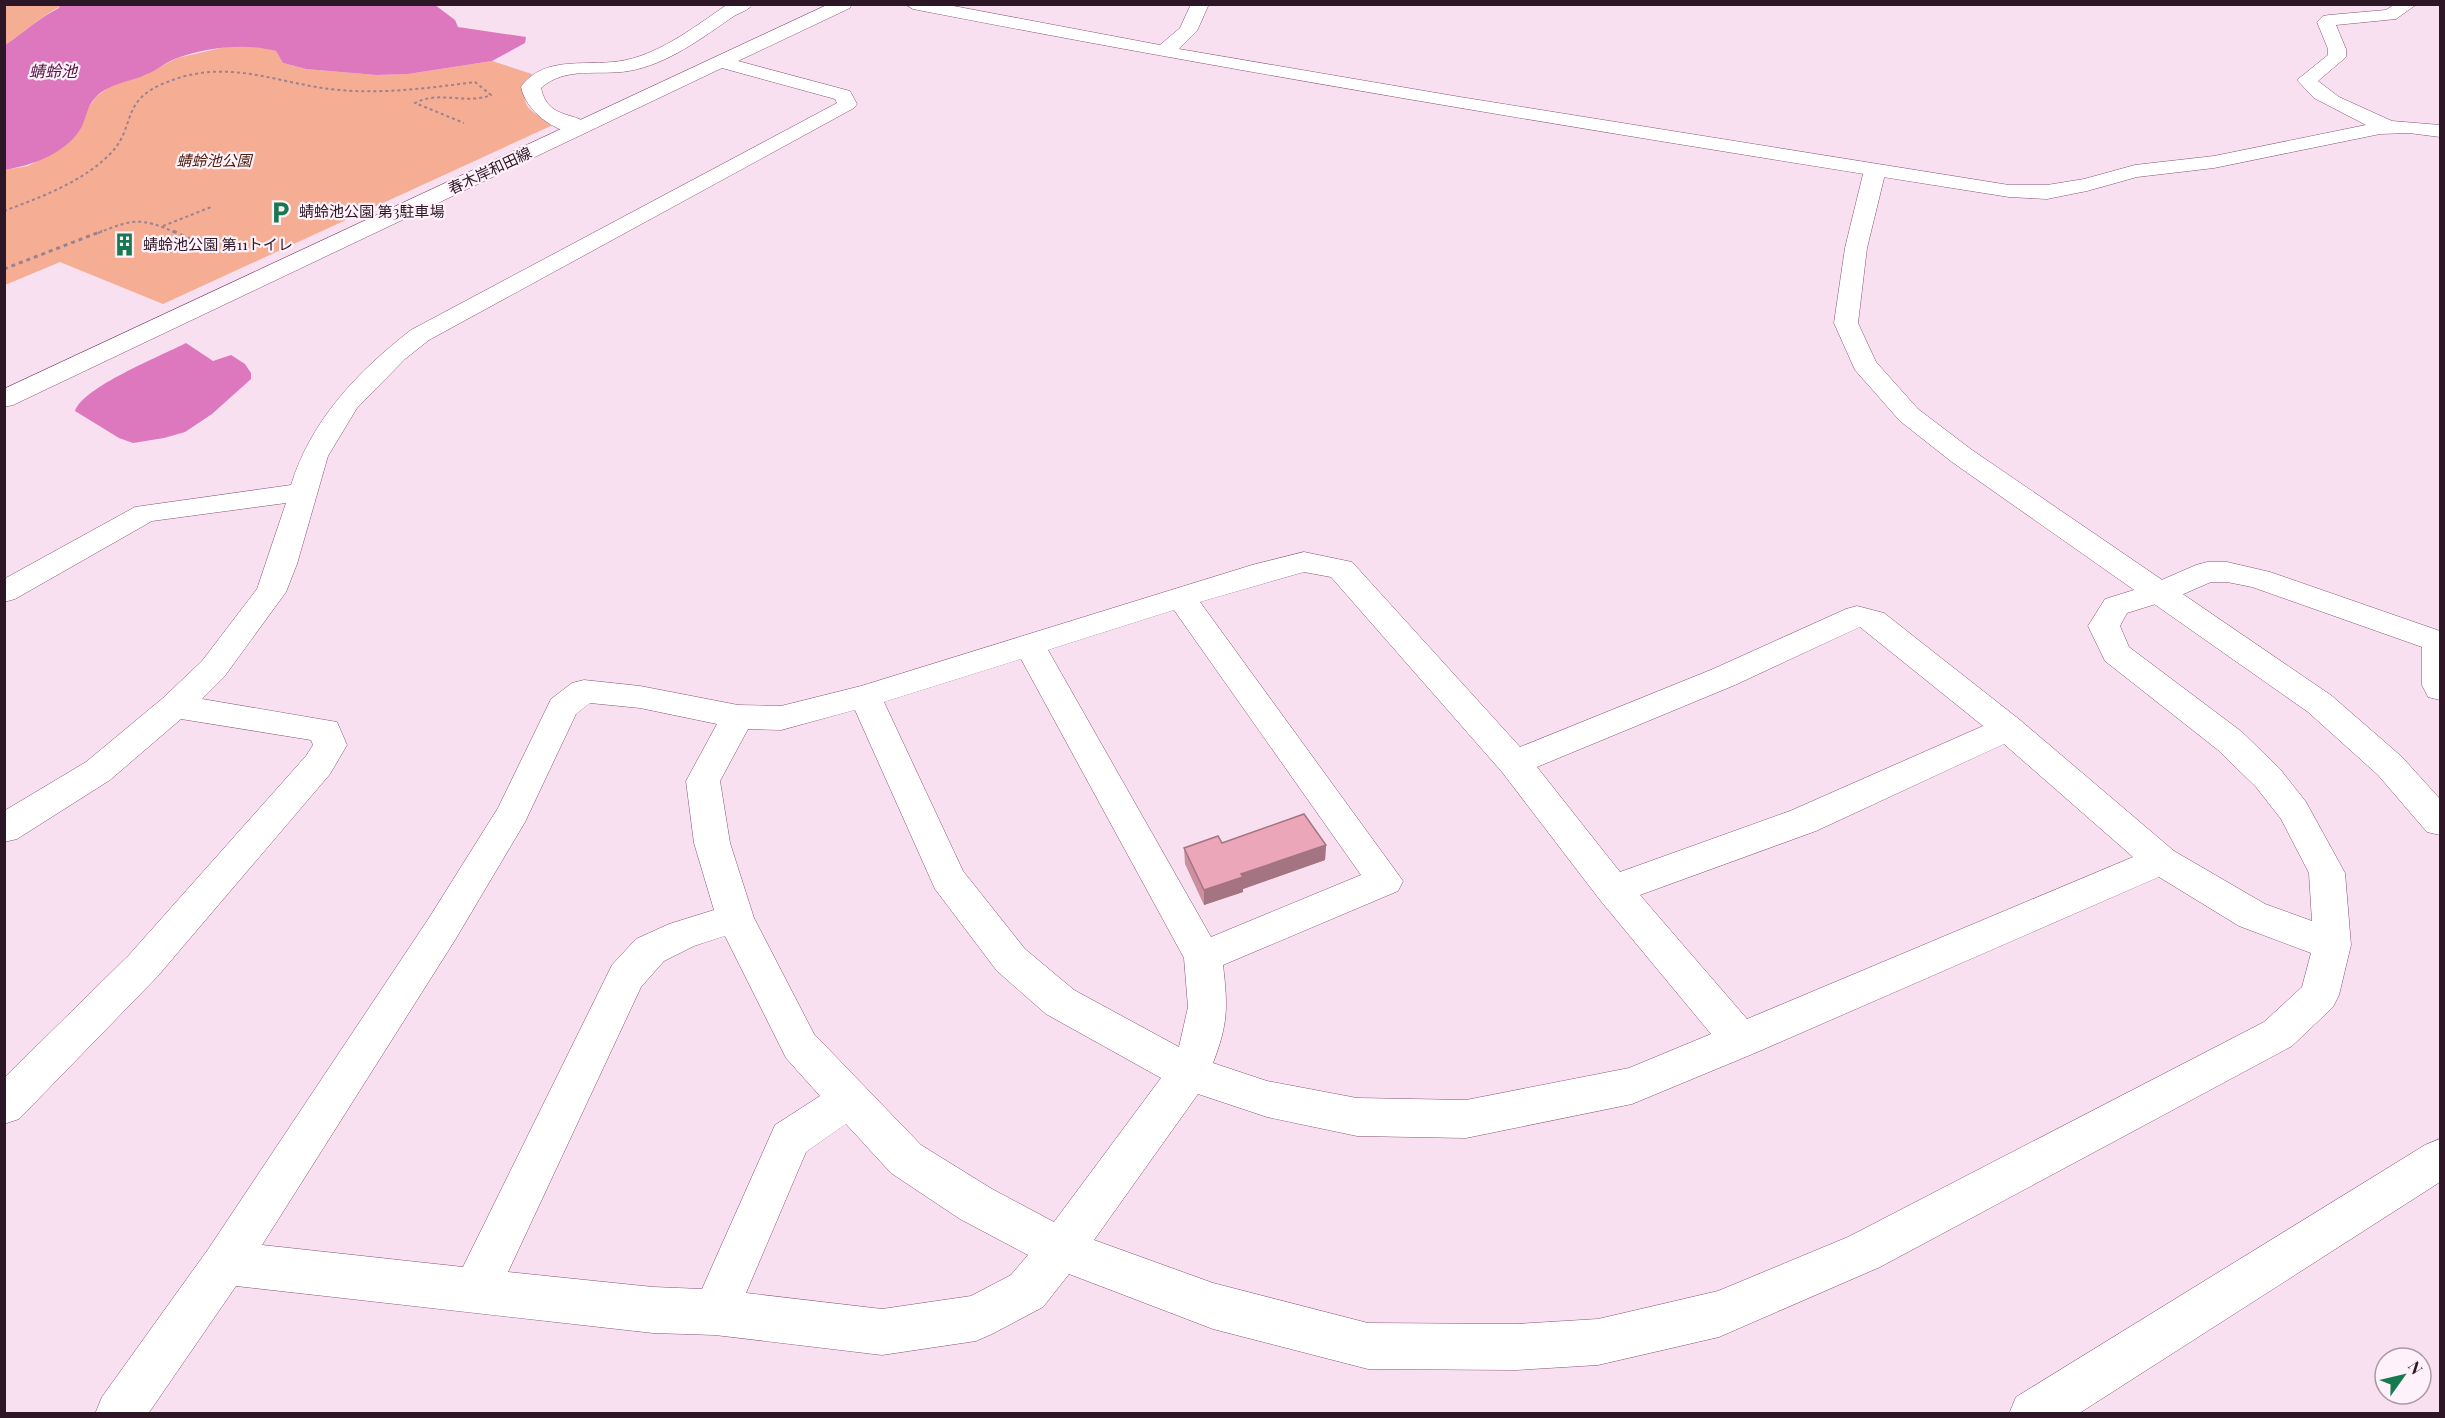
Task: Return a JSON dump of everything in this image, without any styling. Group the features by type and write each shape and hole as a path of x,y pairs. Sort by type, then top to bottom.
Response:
{"street":[{"path":"581,129 553,118 537,107 532,99 531,87 538,78 560,71 628,66 646,60 673,48 735,8 745,4"},
{"name":"春木岸和田線","path":"4,399 724,63 844,4"},
{"path":"913,4 1170,54 2009,191 2047,192 2087,185 2136,171 2214,162 2345,134 2409,127 2440,131"},
{"path":"1166,50 1188,31 1200,4"},
{"path":"2390,128 2321,94 2310,86 2307,80 2337,57 2337,50 2326,22 2384,16 2400,12 2409,4"},
{"path":"4,829 98,771 176,706 213,669 271,592 282,564 314,456 346,404 396,354 420,335 608,236 847,104 843,95 724,63"},
{"path":"1875,170 1856,248 1846,323 1864,364 1909,415 2056,521 2320,704 2390,766 2440,822"},
{"path":"4,592 145,513 302,492"},
{"path":"118,1413 225,1263 442,929 513,813 563,707 584,691 640,697 738,717 781,718 865,696 1029,644 1304,562 1341,569 1514,763 1613,890 1741,1041"},
{"path":"738,717 703,781 712,843 735,918 800,1046 906,1159 976,1204 1062,1249 1213,1306 1368,1346 1516,1347 1598,1342 1719,1314 1864,1252 2278,1034 2319,996 2332,945 2326,873 2294,812 2268,778 2229,741 2116,652 2104,626 2116,606 2161,592 2206,572 2227,572 2259,579 2439,642 2438,685 2440,689"},
{"path":"1182,599 1385,881 1203,957"},
{"path":"1514,763 1724,677 1857,615 1873,620 2008,728 2161,861 2252,915 2332,945"},
{"path":"225,1263 653,1310 715,1312 882,1332 976,1318 1027,1291 1062,1249 1190,1073 1202,1040 1208,1007 1203,957 1029,644"},
{"path":"865,696 948,879 1011,960 1060,1002 1190,1073 1267,1099 1357,1117 1466,1119 1632,1086 2161,861"},
{"path":"4,1106 143,966 318,765 330,745 325,730 176,706"},
{"path":"1613,890 1803,821 2008,728"},
{"path":"476,1290 626,976 650,950 682,935 735,918"},
{"path":"715,1312 790,1139 850,1099"},
{"path":"2032,1413 2440,1159"}],"path":[{"path":"4,211 38,198 81,176 121,140 131,106 138,97 152,89 192,75 227,71 244,72 320,88 358,91 409,89 475,82 491,95 482,100 424,98 415,103 464,123"},
{"path":"163,226 211,207"},
{"path":"4,269 119,223 146,220 192,240"}],"green space":[{"path":"5,5 60,5 5,45"},
{"name":"蜻蛉池公園","path":"230,46 258,46 276,51 283,63 306,69 376,75 408,74 492,61 532,74 525,92 527,105 531,111 555,124 163,304 60,262 5,285 5,170 28,166 62,148 80,130 87,110 96,97 112,85 145,75 177,58"}],"water":[{"name":"蜻蛉池","path":"60,5 435,5 455,20 458,27 526,37 525,43 492,61 408,74 376,75 306,69 283,63 276,51 252,47 226,47 189,54 138,78 106,89 92,102 80,130 65,146 36,162 5,170 5,45 59,8"},
{"path":"186,343 213,361 231,355 245,364 251,373 251,379 212,414 185,432 133,443 119,438 75,411 92,392 107,382"}],"building":[{"path":"1304,814 1326,845 1241,874 1243,877 1204,890 1184,848 1218,836 1222,843"}],"place":[{"name":"蜻蛉池公園 第3駐車場","path":"281,212"},
{"name":"蜻蛉池公園 第11トイレ","path":"125,245"}]}
